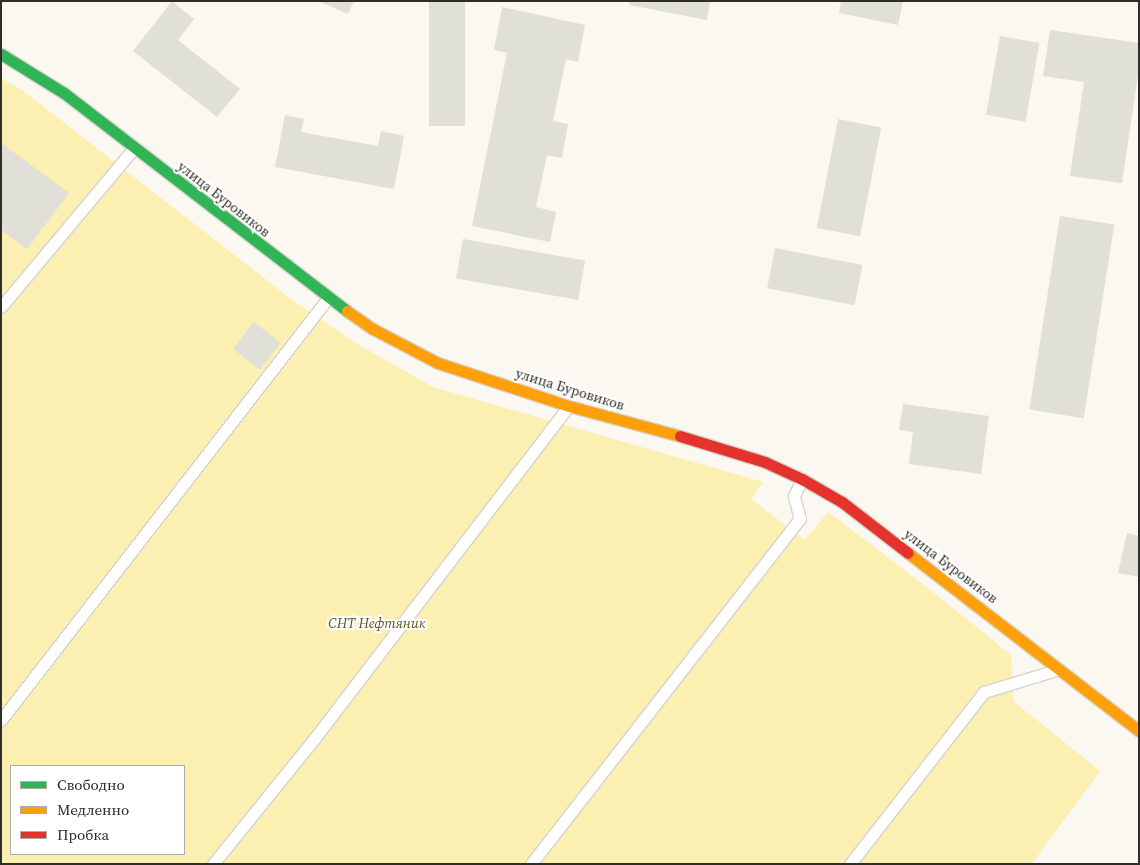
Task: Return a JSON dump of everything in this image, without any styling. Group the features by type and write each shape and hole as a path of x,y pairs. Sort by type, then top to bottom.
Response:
{"street":[{"name":"улица Буровиков","path":"1,54 64,93 328,298 373,329 438,363 569,406 719,447 765,462 802,479 842,502 1139,731"}],"lane":[{"path":"1,307 67,225 134,148"},
{"path":"1,720 328,298"},
{"path":"213,864 314,739 569,406"},
{"path":"530,864 800,519 794,496 802,479"},
{"path":"850,864 984,692 1061,669"}],"green space":[{"name":"СНТ Нефтяник","path":"1,78 22,90 291,299 359,345 433,387 763,482 751,499 805,540 828,512 928,588 1011,655 1014,702 1100,771 1032,864 1,864"}],"building":[{"path":"172,1 194,19 178,40 240,89 217,117 133,51"},
{"path":"318,1 354,1 348,14"},
{"path":"429,1 465,1 465,126 429,126"},
{"path":"629,1 710,1 707,20 629,5"},
{"path":"841,1 903,1 898,25 839,13"},
{"path":"502,7 585,25 578,62 566,59 553,121 568,124 562,158 547,155 536,207 556,212 550,242 472,226 507,53 494,50"},
{"path":"1050,30 1139,43 1139,68 1122,183 1070,176 1084,82 1043,76"},
{"path":"1000,36 1039,43 1026,122 986,115"},
{"path":"285,115 304,119 301,132 378,146 381,131 404,136 394,189 275,167"},
{"path":"838,119 881,127 860,236 817,228"},
{"path":"1,143 69,193 27,249 1,230"},
{"path":"1060,216 1114,225 1084,418 1029,410"},
{"path":"463,239 585,261 578,300 456,278"},
{"path":"775,248 862,265 855,305 767,288"},
{"path":"254,322 281,343 260,370 233,349"},
{"path":"903,404 989,416 981,474 909,464 913,432 899,430"},
{"path":"1127,533 1139,536 1139,577 1118,573"}],"traffic: fast":[{"path":"1,54 64,93 347,311"}],"traffic: slow":[{"path":"347,311 373,329 438,363 569,406 680,436"},
{"path":"908,553 1139,731"}],"traffic: jam":[{"path":"680,436 765,462 802,479 842,502 908,553"}]}
